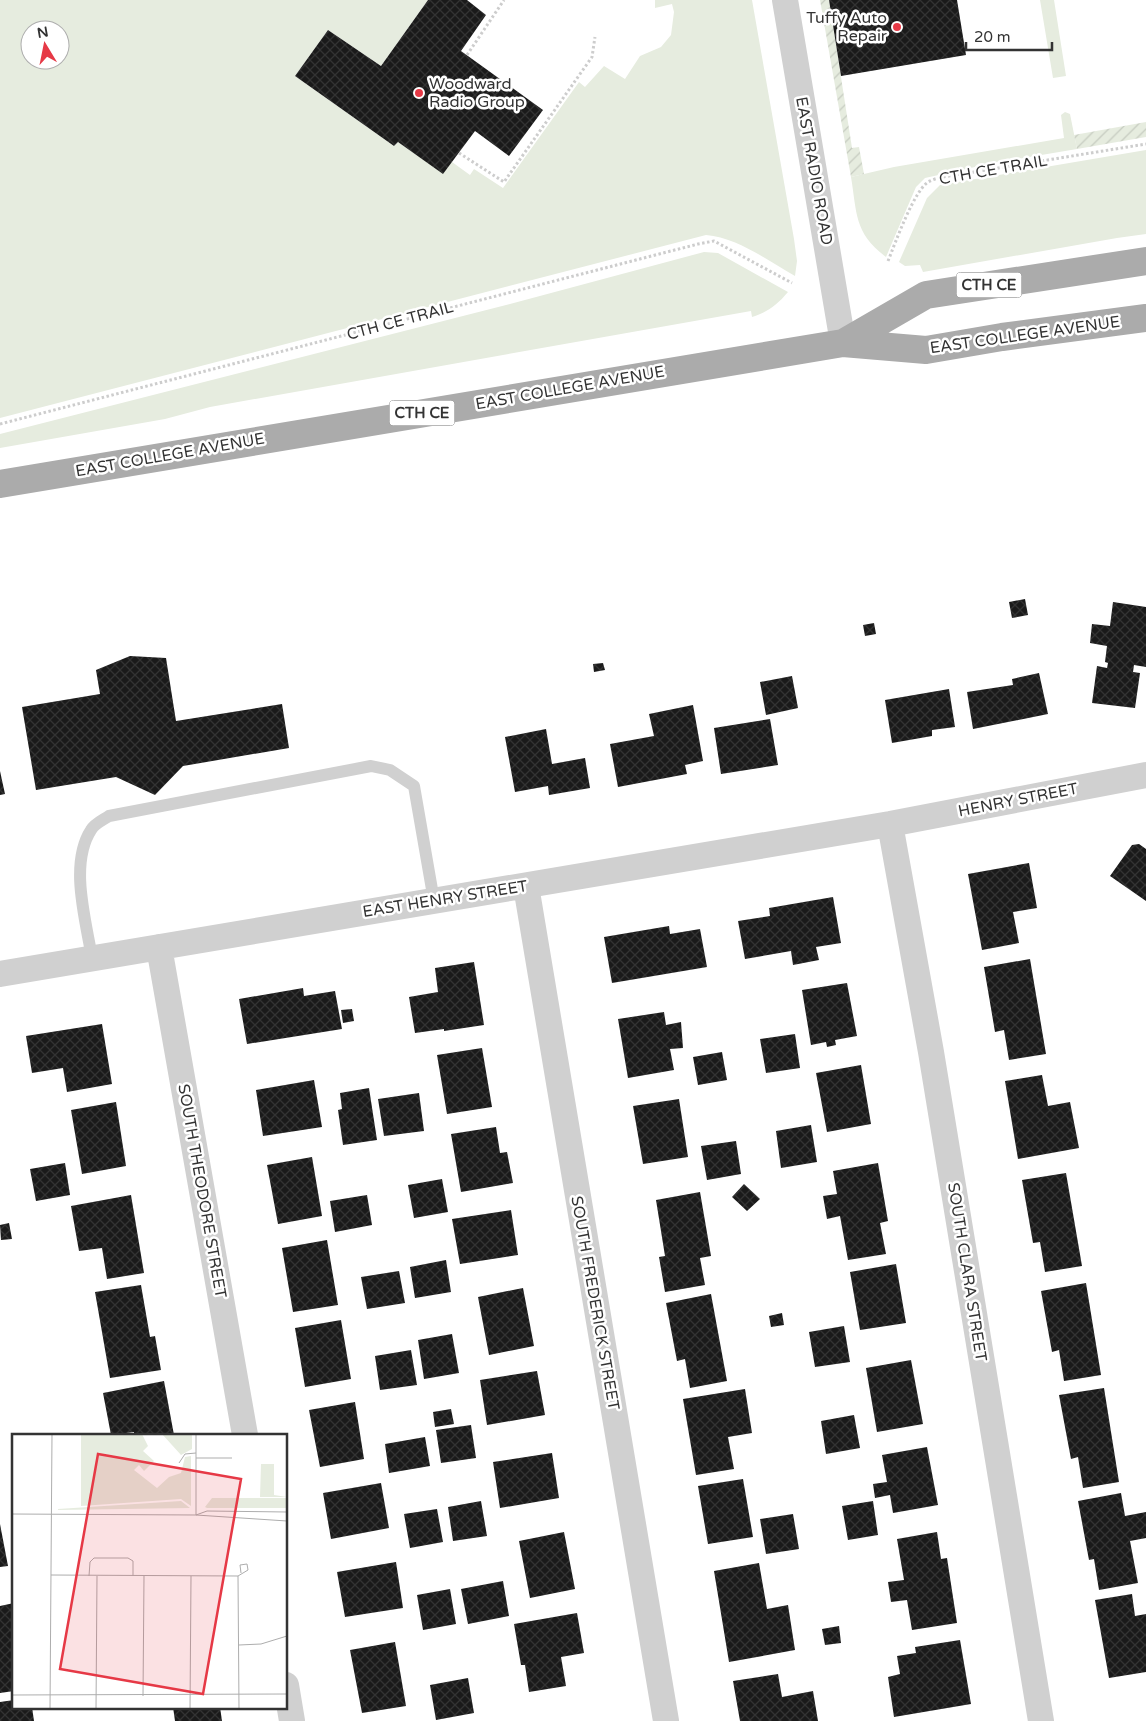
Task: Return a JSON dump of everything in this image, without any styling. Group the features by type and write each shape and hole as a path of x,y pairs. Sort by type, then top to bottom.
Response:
{"main road":[{"name":"EAST COLLEGE AVENUE","path":"843,343 926,295 1146,261"},
{"name":"EAST COLLEGE AVENUE","path":"0,484 843,343 926,350 1002,337 1146,318"}],"street":[{"name":"EAST RADIO ROAD","path":"785,0 843,343"},
{"name":"HENRY STREET","path":"890,824 1146,775"},
{"name":"EAST HENRY STREET","path":"0,974 890,824"},
{"name":"SOUTH CLARA STREET","path":"890,824 931,1052 1041,1721"},
{"name":"SOUTH FREDERICK STREET","path":"526,886 666,1721"},
{"name":"SOUTH THEODORE STREET","path":"158,947 245,1434"},
{"path":"288,1697 292,1721"}],"lane":[{"path":"92,958 79,875 82,849 92,829 109,816 371,766 390,770 414,786 434,901"}],"path":[{"path":"467,55 504,0"},
{"path":"459,153 504,182 592,57 595,37"},
{"name":"CTH CE TRAIL","path":"888,261 912,206 920,191 929,181 1146,144"},
{"name":"CTH CE TRAIL","path":"0,424 706,242 714,241 792,283"}],"shaded area":[{"path":"0,0 428,0 381,66 328,30 295,76 394,146 398,142 443,173 452,162 470,175 474,169 503,188 579,82 585,87 604,66 625,79 640,56 661,47 671,35 674,12 672,4 655,8 655,0 752,0 794,239 797,261 795,276 741,245 729,240 706,235 0,418"},
{"path":"820,0 829,0 852,148 859,147 864,174 851,177"},
{"path":"1040,0 1054,0 1066,76 1053,78"},
{"path":"1065,112 1070,114 1077,149 993,163 925,178 916,187 886,257 862,231 856,212 851,177 894,167 1064,138 1061,115"},
{"path":"1146,122 1146,137 1077,149 1074,135"},
{"path":"1146,150 1146,234 923,272 920,265 905,266 899,262 927,198 940,185"},
{"path":"704,252 718,253 788,292 772,308 752,317 751,311 210,407 165,419 0,448 0,434 510,304"}],"building":[{"name":"Woodward Radio Group","path":"428,0 467,0 486,15 461,51 543,110 509,156 475,131 443,174 398,142 394,146 295,76 328,30 381,66"},
{"name":"Tuffy Auto Repair","path":"829,0 957,0 966,55 841,76"},
{"path":"1025,599 1028,615 1012,618 1009,602"},
{"path":"1113,602 1146,607 1146,667 1134,665 1133,672 1140,673 1135,708 1092,703 1097,666 1107,668 1108,663 1105,662 1107,646 1090,643 1092,624 1110,626"},
{"path":"874,623 876,634 865,636 863,625"},
{"path":"130,656 166,658 176,721 282,704 289,748 183,766 155,795 116,777 36,790 22,707 100,694 96,670"},
{"path":"603,663 605,670 594,672 593,664"},
{"path":"1039,673 1048,714 973,729 967,692 1013,685 1012,679"},
{"path":"792,676 798,708 766,715 760,682"},
{"path":"949,689 955,727 932,730 932,736 892,743 885,700"},
{"path":"693,705 703,761 685,765 687,774 618,787 610,744 654,736 649,714"},
{"path":"770,719 778,765 721,774 714,728"},
{"path":"546,729 552,764 585,758 590,788 549,795 548,786 515,792 505,737"},
{"path":"0,771 5,794 0,795"},
{"path":"1139,844 1146,849 1146,901 1110,876 1132,845"},
{"path":"1029,863 1037,908 1013,912 1019,943 982,950 968,874"},
{"path":"833,897 841,943 816,947 819,960 793,965 791,951 745,959 738,921 770,916 769,908"},
{"path":"669,926 670,934 700,929 707,967 612,983 604,937"},
{"path":"1030,959 1046,1054 1009,1060 1004,1030 995,1032 984,967"},
{"path":"474,962 484,1025 415,1033 409,997 438,992 435,968"},
{"path":"847,983 857,1036 835,1040 836,1045 827,1047 826,1042 811,1045 802,990"},
{"path":"303,988 304,996 335,991 342,1029 247,1044 239,999"},
{"path":"352,1009 354,1021 343,1023 341,1010"},
{"path":"664,1012 666,1025 681,1022 683,1048 670,1049 674,1070 628,1078 618,1019"},
{"path":"102,1024 112,1084 67,1092 63,1068 32,1073 26,1036"},
{"path":"795,1034 800,1068 766,1073 760,1039"},
{"path":"482,1048 492,1107 447,1114 437,1055"},
{"path":"722,1052 727,1080 698,1085 693,1057"},
{"path":"861,1065 871,1124 827,1132 816,1073"},
{"path":"1042,1075 1048,1106 1070,1102 1079,1148 1018,1159 1005,1081"},
{"path":"314,1080 322,1127 263,1136 256,1090"},
{"path":"369,1088 377,1140 343,1145 338,1110 342,1109 340,1093"},
{"path":"419,1093 424,1131 384,1136 378,1099"},
{"path":"679,1099 688,1157 643,1164 633,1106"},
{"path":"116,1102 126,1166 82,1174 71,1110"},
{"path":"811,1125 817,1162 781,1168 776,1131"},
{"path":"496,1127 500,1153 507,1152 513,1183 461,1192 451,1134"},
{"path":"736,1141 741,1174 707,1180 701,1146"},
{"path":"312,1157 322,1216 278,1224 267,1165"},
{"path":"65,1163 70,1195 36,1201 30,1169"},
{"path":"878,1163 888,1221 880,1223 886,1254 848,1260 840,1216 827,1219 823,1196 837,1194 833,1171"},
{"path":"1066,1173 1082,1266 1045,1272 1040,1242 1033,1243 1022,1180"},
{"path":"442,1179 448,1212 414,1218 408,1185"},
{"path":"744,1184 760,1199 747,1211 732,1197"},
{"path":"700,1192 711,1256 700,1258 705,1285 665,1292 659,1257 665,1256 656,1200"},
{"path":"131,1195 144,1273 107,1279 102,1248 79,1251 71,1206"},
{"path":"367,1195 372,1225 335,1232 330,1201"},
{"path":"511,1210 518,1255 460,1264 452,1219"},
{"path":"9,1223 12,1239 1,1240 0,1225"},
{"path":"327,1240 338,1305 293,1312 282,1248"},
{"path":"446,1260 451,1292 415,1298 410,1267"},
{"path":"896,1264 906,1323 860,1330 850,1272"},
{"path":"399,1271 405,1303 367,1309 361,1277"},
{"path":"1086,1283 1101,1375 1064,1381 1059,1350 1052,1352 1041,1291"},
{"path":"141,1285 150,1337 155,1336 161,1370 110,1378 95,1292"},
{"path":"523,1288 534,1346 489,1355 478,1297"},
{"path":"711,1294 727,1381 690,1388 685,1359 677,1361 666,1303"},
{"path":"782,1313 784,1325 771,1327 769,1316"},
{"path":"341,1320 351,1379 305,1387 295,1328"},
{"path":"844,1326 850,1362 815,1367 809,1332"},
{"path":"452,1334 459,1373 424,1379 418,1340"},
{"path":"411,1350 417,1385 380,1390 375,1356"},
{"path":"911,1360 923,1424 877,1432 866,1368"},
{"path":"537,1371 545,1415 487,1425 480,1380"},
{"path":"164,1381 174,1434 134,1434 134,1432 111,1434 103,1393"},
{"path":"1104,1388 1119,1482 1083,1488 1078,1457 1071,1459 1059,1395"},
{"path":"745,1389 752,1433 728,1437 734,1469 696,1475 683,1399"},
{"path":"355,1402 364,1459 320,1467 309,1410"},
{"path":"451,1409 454,1424 435,1427 433,1412"},
{"path":"854,1415 860,1448 826,1454 821,1421"},
{"path":"471,1425 476,1458 441,1463 436,1430"},
{"path":"425,1437 430,1466 389,1473 385,1444"},
{"path":"927,1447 938,1505 893,1513 890,1495 875,1498 873,1484 887,1482 882,1455"},
{"path":"552,1453 559,1498 500,1508 493,1462"},
{"path":"743,1479 753,1537 708,1544 698,1486"},
{"path":"381,1483 389,1528 331,1539 323,1493"},
{"path":"1121,1493 1125,1516 1146,1512 1146,1538 1130,1541 1138,1583 1099,1590 1094,1559 1089,1560 1078,1501"},
{"path":"481,1501 487,1536 453,1541 448,1507"},
{"path":"873,1501 878,1535 848,1540 842,1506"},
{"path":"437,1509 443,1542 410,1548 404,1514"},
{"path":"793,1514 799,1549 766,1554 760,1519"},
{"path":"0,1524 8,1566 0,1567"},
{"path":"564,1532 575,1589 530,1598 519,1541"},
{"path":"937,1532 941,1559 947,1558 957,1623 912,1630 907,1600 891,1602 888,1582 904,1580 897,1539"},
{"path":"396,1562 403,1608 345,1617 337,1572"},
{"path":"759,1563 767,1609 788,1605 795,1650 729,1662 714,1571"},
{"path":"503,1581 509,1616 468,1624 461,1589"},
{"path":"450,1589 456,1624 423,1630 417,1595"},
{"path":"1132,1594 1135,1616 1146,1614 1146,1672 1109,1678 1095,1600"},
{"path":"12,1603 12,1691 0,1693 0,1606"},
{"path":"577,1613 584,1653 561,1657 566,1686 529,1692 525,1665 521,1665 514,1624"},
{"path":"839,1626 841,1643 825,1645 822,1629"},
{"path":"960,1640 971,1704 894,1717 888,1677 900,1674 897,1656 916,1653 915,1647"},
{"path":"395,1642 406,1706 362,1713 350,1650"},
{"path":"778,1674 782,1697 813,1691 818,1721 740,1721 733,1681"},
{"path":"468,1678 474,1713 436,1720 430,1685"},
{"path":"12,1700 12,1708 32,1708 34,1721 0,1721 0,1702"},
{"path":"173,1708 220,1708 222,1721 175,1721"}],"place":[{"name":"Tuffy Auto Repair","path":"897,27"},
{"name":"Woodward Radio Group","path":"419,93"}]}
